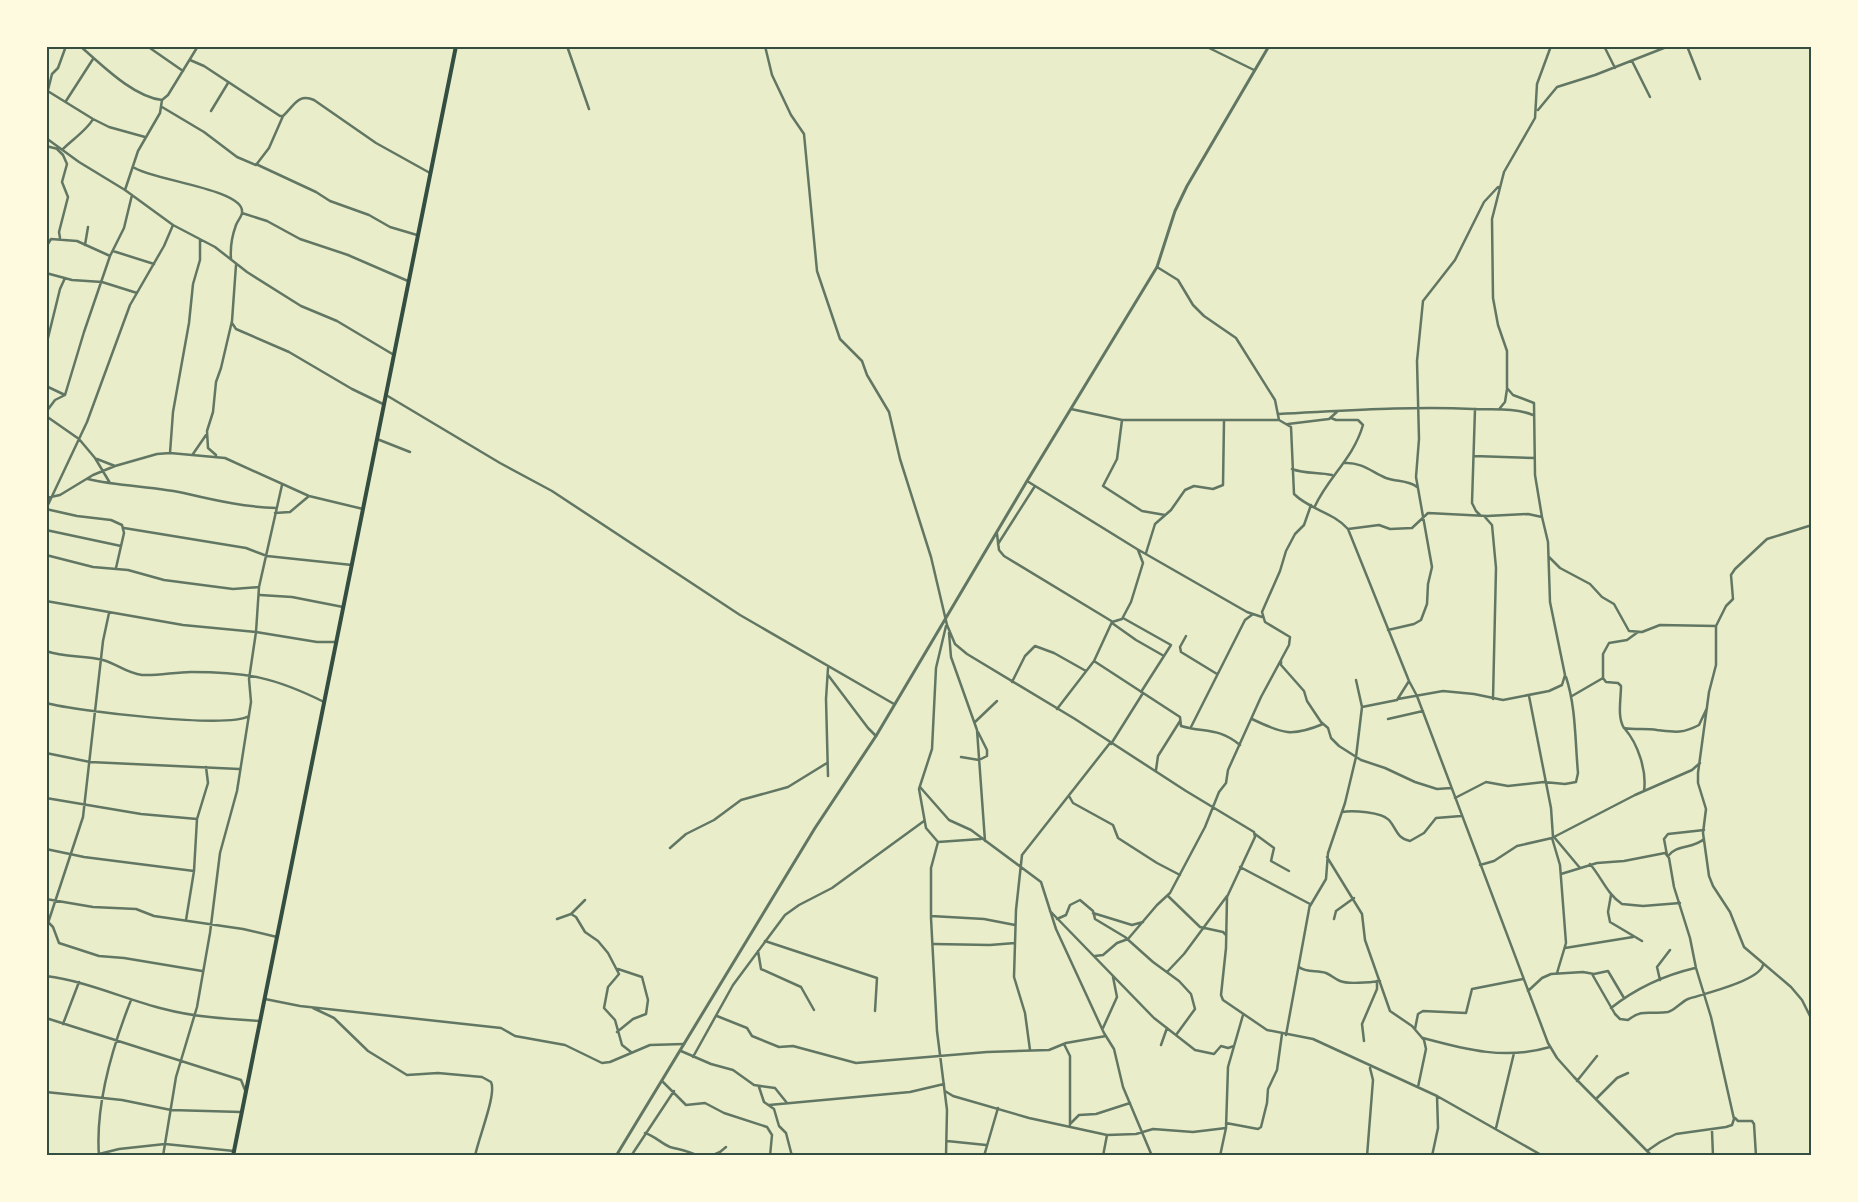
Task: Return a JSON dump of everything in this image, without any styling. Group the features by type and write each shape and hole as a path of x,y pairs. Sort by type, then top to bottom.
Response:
{"highway":[{"path":"233,1153 456,46"}],"street":[{"path":"66,46 58,68 52,74 51,83 47,90 93,119 145,137"},
{"path":"80,46 93,59 146,95 162,100"},
{"path":"147,46 183,71"},
{"path":"125,190 145,137 162,107 162,100 198,46"},
{"path":"567,46 589,109"},
{"path":"765,46 772,75 791,115 804,134 817,271 840,339 862,361 867,375 889,412 900,459 931,557 947,625 959,648 1156,770 1255,834 1274,848 1270,861 1289,871"},
{"path":"1205,46 1254,70"},
{"path":"616,1156 815,828 876,736 1027,480 1157,267 1178,205 1269,46"},
{"path":"1537,112 1537,84 1551,46"},
{"path":"1604,46 1615,68"},
{"path":"1500,408 1505,402 1507,388 1507,351 1498,324 1493,298 1492,219 1506,168 1529,131 1537,112 1557,87 1615,68 1669,46"},
{"path":"1687,46 1700,79"},
{"path":"66,101 93,59"},
{"path":"190,60 204,66 276,114 283,116"},
{"path":"1632,61 1650,97"},
{"path":"211,111 228,83"},
{"path":"258,165 272,142 283,116 300,99 311,99 381,146 430,173"},
{"path":"162,107 204,132 237,157 316,192 330,201 369,215 390,227 417,235"},
{"path":"46,146 63,149 86,129 93,119"},
{"path":"46,138 79,162 125,190 173,225 215,247 236,265 306,308 337,321 394,355"},
{"path":"57,149 63,154 67,164 62,182 68,196 65,213 60,225 60,238"},
{"path":"133,167 151,176 200,187 229,197 241,206 242,213 233,236 231,259"},
{"path":"1388,630 1418,622 1424,614 1432,567 1417,487 1419,427 1417,361 1423,301 1455,260 1484,202 1500,185"},
{"path":"111,484 95,458 79,439 46,414 55,400 65,395 110,256 124,228 132,195"},
{"path":"242,213 268,221 300,239 348,256 408,281"},
{"path":"173,225 154,264 136,293 108,361 87,422 46,509 77,516 111,520 122,524 124,528 246,548 267,556 352,564"},
{"path":"85,245 88,227"},
{"path":"46,247 51,239 60,238 77,241 110,256"},
{"path":"170,453 173,412 190,315 193,284 200,260 200,240"},
{"path":"113,252 154,264"},
{"path":"191,455 196,452 206,435 213,412 216,382 222,368 232,321 236,265"},
{"path":"1157,267 1178,280 1193,305 1204,316 1236,338 1275,400 1279,420"},
{"path":"46,273 65,278 102,282 136,293"},
{"path":"46,346 60,288 65,278"},
{"path":"232,321 236,329 290,352 352,389 383,404"},
{"path":"46,386 65,395"},
{"path":"1455,798 1486,782 1508,786 1544,782 1566,784 1577,781 1572,696 1565,675 1550,602 1548,542 1542,517 1535,458 1534,404 1513,395 1507,388"},
{"path":"385,394 500,463 552,491 696,588 828,668 894,704"},
{"path":"1278,414 1339,410 1500,408 1533,415"},
{"path":"1071,409 1122,420 1162,418 1224,421 1279,420 1288,424 1331,418 1362,422 1361,430 1350,455 1327,483 1314,506"},
{"path":"1475,409 1472,503 1476,511 1492,525 1496,568 1493,698"},
{"path":"1331,418 1339,410"},
{"path":"1122,420 1117,459 1103,486 1142,511 1166,515"},
{"path":"1146,553 1153,527 1166,515 1188,488 1194,486 1213,489 1223,485 1224,421"},
{"path":"1288,424 1292,432 1294,494 1328,513 1348,529 1409,681 1423,711 1461,816 1550,1047 1557,1058 1577,1080 1652,1156"},
{"path":"206,435 208,448 217,456 309,496 363,510"},
{"path":"376,439 410,452"},
{"path":"46,498 60,495 102,471 115,466 140,461 157,454 217,456"},
{"path":"1350,455 1355,463"},
{"path":"1474,456 1535,458"},
{"path":"95,458 115,466"},
{"path":"1345,463 1355,463 1387,478 1409,483 1417,487"},
{"path":"1292,469 1303,473 1318,472 1333,476"},
{"path":"87,479 111,484 187,493 223,503 276,508"},
{"path":"1027,480 1137,549 1253,614 1262,617 1279,632 1290,638 1289,646 1261,697 1228,770 1226,783 1219,792 1214,807 1168,896 1128,939 1117,943 1103,955 1095,956"},
{"path":"163,1156 174,1090 194,1015 211,925 220,853 237,791 252,694 250,675 260,595 259,587 282,485"},
{"path":"998,545 1035,486"},
{"path":"275,513 290,512 309,496"},
{"path":"1262,617 1263,609 1280,571 1286,551 1295,534 1304,526 1311,505"},
{"path":"1348,529 1379,524 1390,530 1412,528 1428,512 1482,516 1528,514 1542,517"},
{"path":"1812,525 1767,539 1734,569 1731,577 1733,599 1726,606 1716,626 1716,665 1710,686 1698,781 1706,810 1704,839 1709,876 1713,886 1730,912 1744,947 1794,990 1802,1000 1812,1020"},
{"path":"116,568 124,528"},
{"path":"46,530 121,546"},
{"path":"996,532 998,545 1004,556 1164,656"},
{"path":"1057,709 1094,661 1112,622 1122,618 1131,602 1143,564 1137,549"},
{"path":"46,555 93,567 116,568 164,580 233,589 259,587"},
{"path":"1548,555 1551,562 1590,584 1616,607 1625,627 1638,632"},
{"path":"260,595 292,597 343,607"},
{"path":"46,601 183,625 256,632 317,642 336,642"},
{"path":"46,928 81,825 101,660 109,612"},
{"path":"1191,726 1244,620 1253,614"},
{"path":"1030,1050 1025,1013 1015,983 1015,925 1020,866 1024,850 1111,743 1170,648 1170,643 1122,618"},
{"path":"947,625 936,668 932,749 919,786 924,821 929,833 938,842 981,839"},
{"path":"1644,792 1645,778 1639,756 1632,737 1621,722 1621,686 1618,682 1606,682 1603,678 1604,654 1609,643 1627,640 1638,632 1660,625 1716,626"},
{"path":"949,630 951,658 977,730 985,841"},
{"path":"1186,636 1180,647 1181,652 1218,674"},
{"path":"1012,682 1025,656 1035,646 1054,653 1086,671"},
{"path":"46,651 65,657 101,660 123,671 141,675 228,672 250,675 294,687 324,702"},
{"path":"1282,659 1281,665 1304,691 1307,701 1328,728 1331,739 1356,757 1431,788 1452,788"},
{"path":"1094,661 1181,719"},
{"path":"828,668 826,699 828,776"},
{"path":"828,675 876,736"},
{"path":"1362,707 1443,691 1474,694 1503,700 1529,696 1559,687 1564,682 1565,675"},
{"path":"1572,696 1603,678"},
{"path":"1226,1123 1258,1129 1261,1127 1267,1103 1268,1089 1277,1070 1310,906 1326,879 1327,857 1337,821 1342,812 1356,757 1362,707 1356,680"},
{"path":"1398,699 1409,681"},
{"path":"1529,696 1544,782 1551,808 1553,837 1561,874 1565,948 1557,974"},
{"path":"975,722 997,701"},
{"path":"46,703 96,711 223,722 240,720 249,716"},
{"path":"1624,728 1656,730 1668,733 1689,730 1700,724 1708,705"},
{"path":"1388,720 1423,711"},
{"path":"1181,719 1180,726 1191,726 1209,733 1222,732 1240,744"},
{"path":"1156,770 1158,756 1181,719"},
{"path":"1252,719 1265,726 1294,734 1323,724"},
{"path":"961,757 979,760 986,757 988,753 977,730"},
{"path":"46,753 90,762 240,769"},
{"path":"1480,865 1494,861 1517,846 1553,837 1692,770 1700,762"},
{"path":"670,848 686,834 714,820 740,801 788,787 827,763"},
{"path":"186,920 194,871 197,819 208,783 206,767"},
{"path":"919,786 949,820 966,827 1041,882 1048,909 1076,975 1098,1016 1102,1029 1114,1049 1123,1086 1152,1156"},
{"path":"1069,796 1073,803 1113,825 1118,838 1157,863 1180,874"},
{"path":"46,798 141,814 197,819"},
{"path":"1342,812 1362,812 1383,817 1389,820 1397,835 1410,841 1424,833 1436,818 1461,816"},
{"path":"693,1057 733,986 758,949 790,910 832,888 924,821"},
{"path":"1647,1151 1676,1134 1712,1131 1733,1123 1734,1117 1711,1017 1703,996 1690,938 1674,887 1664,839 1668,834 1704,830"},
{"path":"1167,972 1173,968 1228,895 1255,834"},
{"path":"1553,837 1580,868"},
{"path":"1561,874 1590,864 1624,861 1658,854 1667,855 1673,850 1696,844 1704,839"},
{"path":"938,842 932,868 931,916 934,944 937,1031 945,1091 946,1156"},
{"path":"46,849 194,871"},
{"path":"1327,857 1354,898 1362,914 1365,940 1390,1012 1415,1029 1422,1038 1426,1049 1418,1087"},
{"path":"1590,864 1600,875 1602,883 1611,895 1626,906 1680,903"},
{"path":"1240,867 1300,898 1310,906"},
{"path":"1228,895 1221,997 1243,1015 1267,1030 1313,1039 1437,1096 1544,1156"},
{"path":"1611,895 1608,912 1610,922 1642,941"},
{"path":"1168,896 1202,928 1223,932 1226,936"},
{"path":"1334,919 1336,910 1354,898"},
{"path":"46,899 97,907 136,909 154,916 278,937"},
{"path":"558,919 571,914 585,900"},
{"path":"1057,919 1066,915 1070,905 1078,900 1093,913 1133,925 1143,922"},
{"path":"1048,909 1095,956 1138,1004 1191,1048 1214,1054 1221,1046 1228,1048 1234,1046"},
{"path":"1093,913 1094,919 1128,939 1186,988 1196,1006 1176,1035"},
{"path":"571,914 576,917 585,932 598,941 617,968 618,976 608,987 604,1006 614,1019 622,1045 630,1052"},
{"path":"931,916 984,919 1015,925"},
{"path":"48,922 53,927 59,943 89,954 202,971"},
{"path":"1565,948 1633,937"},
{"path":"765,941 877,978 875,1012"},
{"path":"934,944 990,945 1015,943"},
{"path":"758,949 761,969 801,987 814,1010"},
{"path":"1660,980 1656,967 1670,950"},
{"path":"1592,974 1611,1008 1620,1019 1628,1020 1638,1013 1671,1011 1686,1000 1734,986 1762,970 1764,965"},
{"path":"1299,967 1302,970 1326,973 1343,982 1355,984 1362,981 1379,981"},
{"path":"617,968 642,977 648,1004 646,1014 633,1019 617,1032"},
{"path":"1611,1008 1624,998 1660,980 1696,968"},
{"path":"1528,991 1546,976 1583,972 1592,974 1608,971 1624,998"},
{"path":"46,976 79,982 131,1000 194,1015 259,1021"},
{"path":"1102,1029 1117,997 1113,976"},
{"path":"1415,1029 1418,1014 1423,1011 1466,1013 1472,989 1524,979"},
{"path":"1364,1041 1362,1024 1379,981"},
{"path":"64,1024 79,982"},
{"path":"264,998 309,1006 501,1028 514,1036 565,1045 602,1063 610,1062 650,1045 685,1044"},
{"path":"99,1155 98,1131 103,1098 116,1041 131,1000"},
{"path":"309,1006 334,1018 368,1051 407,1075 444,1073 482,1077 491,1082 493,1096 480,1130 475,1156"},
{"path":"1220,1156 1226,1128 1227,1069 1243,1015"},
{"path":"717,1016 747,1028 752,1036 779,1047 794,1046 856,1063 891,1062 940,1055 1049,1050 1064,1044 1106,1036"},
{"path":"46,1018 241,1080 246,1092"},
{"path":"1161,1045 1167,1028"},
{"path":"1422,1038 1484,1053 1533,1052 1550,1047"},
{"path":"1064,1044 1069,1050 1070,1062 1070,1125"},
{"path":"681,1051 732,1070 759,1087 775,1088 786,1103"},
{"path":"1496,1128 1514,1053"},
{"path":"1577,1080 1597,1056"},
{"path":"1367,1156 1373,1080 1370,1066"},
{"path":"1596,1099 1617,1078 1628,1072"},
{"path":"661,1080 686,1105 705,1103 724,1113 766,1127 772,1135 770,1156"},
{"path":"769,1105 910,1092 944,1084"},
{"path":"759,1087 764,1102 776,1113 779,1126 786,1133 792,1156"},
{"path":"631,1156 674,1091"},
{"path":"945,1091 963,1099 1029,1118 1070,1125 1107,1135 1143,1133 1153,1129 1193,1132 1226,1128"},
{"path":"46,1092 103,1098 171,1110 241,1112"},
{"path":"1432,1156 1438,1128 1437,1096"},
{"path":"1070,1125 1079,1115 1096,1114 1130,1103"},
{"path":"984,1156 998,1108"},
{"path":"1734,1117 1738,1121 1752,1121 1754,1124 1756,1156"},
{"path":"1712,1131 1713,1156"},
{"path":"645,1133 656,1137 668,1146 683,1148 698,1156"},
{"path":"1104,1156 1107,1135"},
{"path":"947,1141 986,1146"},
{"path":"91,1156 118,1149 165,1144 233,1153"},
{"path":"711,1156 726,1147"}]}
